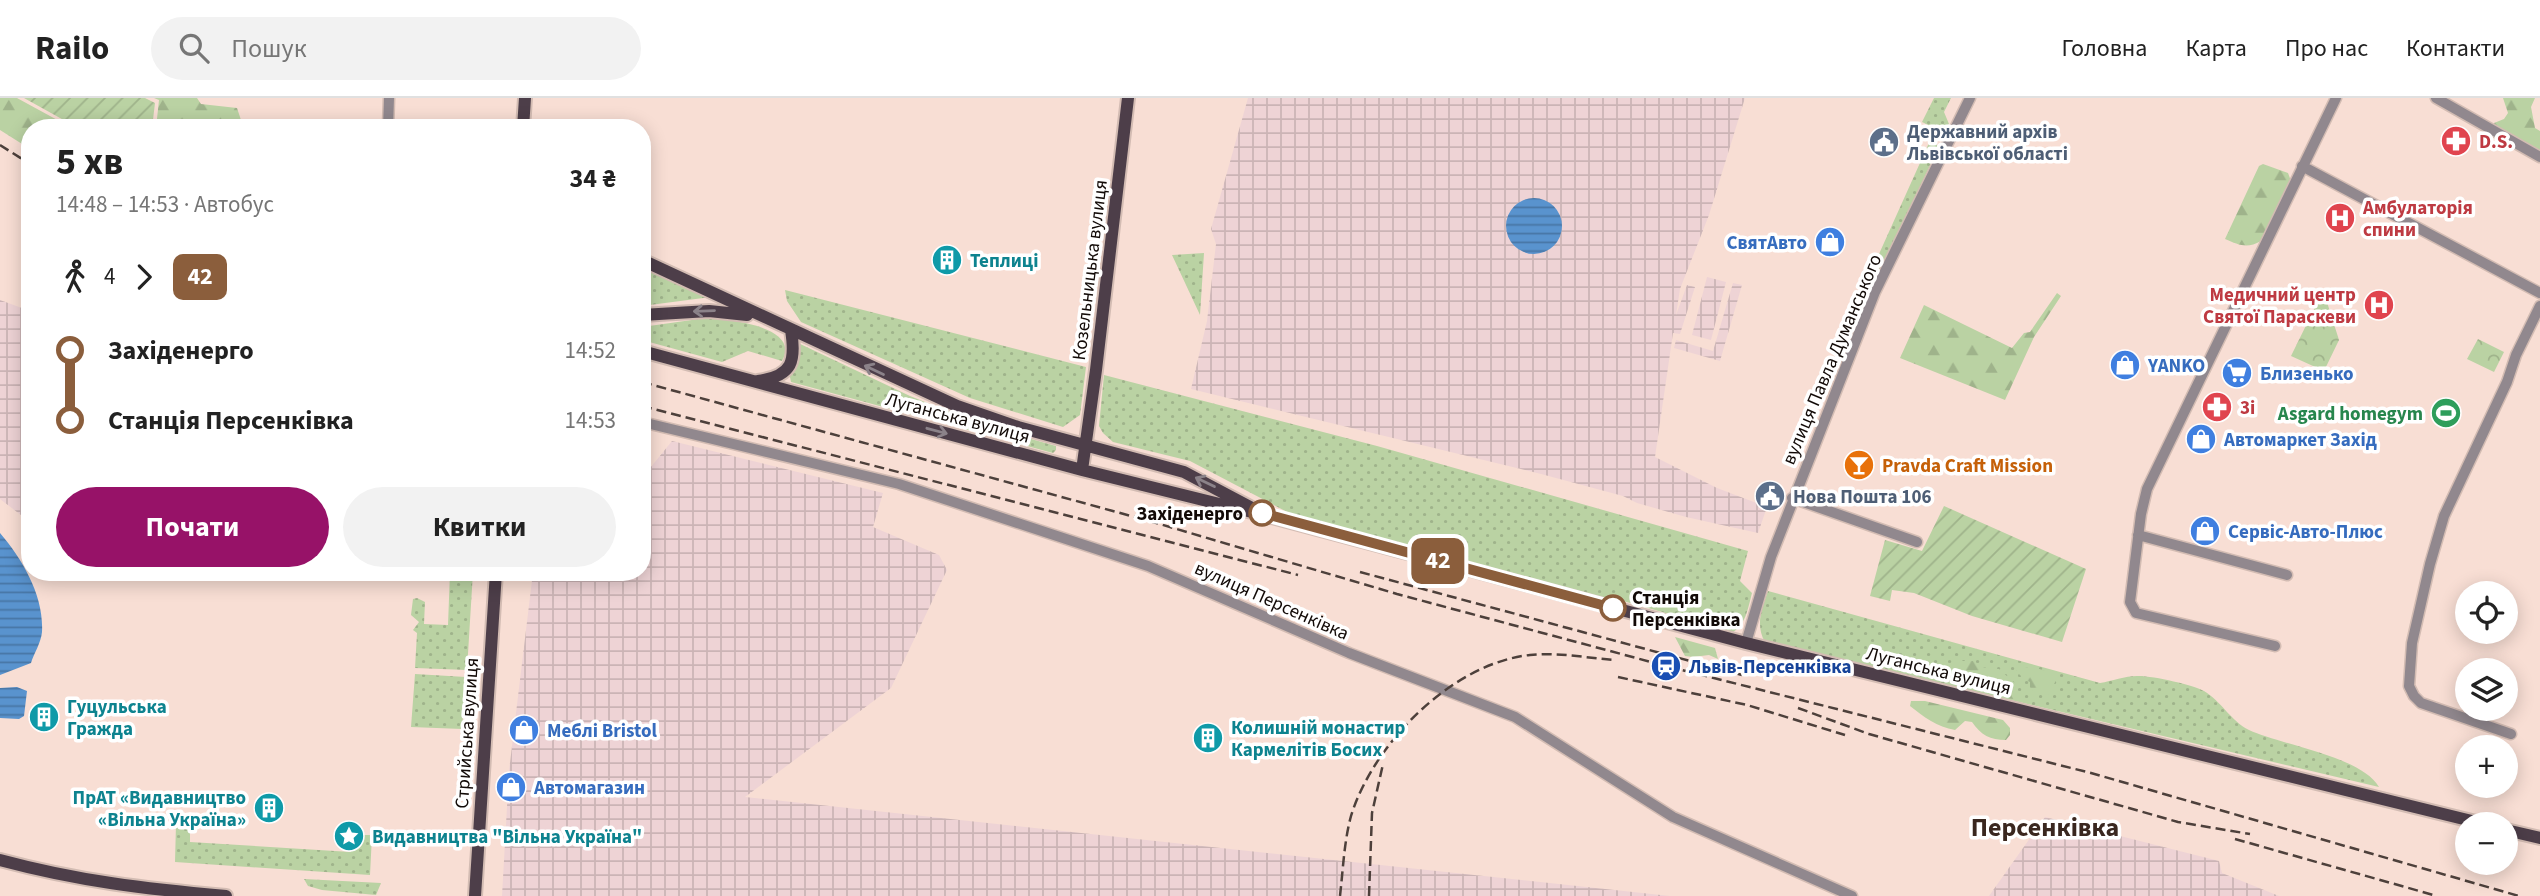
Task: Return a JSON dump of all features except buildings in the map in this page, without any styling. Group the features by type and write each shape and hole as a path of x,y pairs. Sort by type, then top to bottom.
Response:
{"main road":[{"path":"524,119 525,98"},
{"name":"Козельницька вулиця","path":"1082,470 1128,98"},
{"name":"Луганська вулиця","path":"651,264 957,406 1018,427 1184,472 1265,515"},
{"name":"Луганська вулиця","path":"651,314 709,311 765,318"},
{"path":"752,382 774,378 790,366 793,355 791,330"},
{"name":"Луганська вулиця","path":"651,354 1082,470 1265,515 1746,643 2455,817"},
{"name":"Стрийська вулиця","path":"475,896 495,581"},
{"path":"2518,833 2540,838"},
{"path":"0,860 101,883 226,896"}],"street":[{"path":"388,119 389,98"},
{"name":"вулиця Павла Думанського","path":"1746,643 1771,556 1792,498 1875,292 1970,98"},
{"path":"2275,646 2136,613 2130,603 2138,535 2147,489 2336,98"},
{"path":"2436,98 2540,157"},
{"path":"2302,166 2540,293"},
{"path":"2511,734 2421,703 2411,692 2409,680 2415,630 2444,516 2507,382 2515,355 2540,306"},
{"name":"вулиця Персенківка","path":"651,424 899,484 1148,566 1349,653 1515,717 1673,817 1852,896"},
{"path":"1792,498 1917,542"},
{"path":"2138,535 2287,575"}],"shaded area":[{"path":"1248,98 1745,98 1709,215 1680,289 1676,315 1687,285 1695,287 1680,334 1673,333 1655,457 1717,488 1767,507 1758,533 1686,517 1637,503 1623,496 1541,474 1191,389 1207,321 1216,244 1211,229"},
{"path":"1707,277 1726,282 1711,340 1692,335"},
{"path":"1733,283 1742,285 1720,361 1674,348 1676,340 1713,351"},
{"path":"0,300 21,308 21,515 0,499"},
{"path":"672,441 883,493 873,527 939,555 947,570 891,688 745,797 1670,896 502,896 509,771 532,581 651,581 651,467"},
{"path":"2045,817 2219,861 2222,873 2279,896 1989,896"}],"green space":[{"path":"0,98 17,98 56,119 21,119 21,143 0,130"},
{"path":"24,98 145,98 155,103 153,119 62,119"},
{"path":"154,98 197,98 201,104 237,108 241,119 157,119 159,100"},
{"path":"1934,98 1951,98 1944,112 1949,124 1946,127 1936,128 1922,122"},
{"path":"2503,98 2535,98 2531,107 2535,128 2540,131 2540,150 2496,128 2494,123 2504,119 2508,113"},
{"path":"1933,134 1938,148 1879,276 1870,274"},
{"path":"2263,164 2288,173 2291,181 2261,241 2243,245 2225,239 2259,166"},
{"path":"1204,253 1200,315 1172,255"},
{"path":"651,268 711,297 651,305"},
{"path":"785,290 1086,367 1080,415 1063,427 970,398 801,322 787,301"},
{"path":"2057,293 2061,296 2034,337 2005,400 1900,358 1924,305 2012,348 2024,333 2030,332"},
{"path":"2322,293 2327,296 2339,340 2324,371 2291,356"},
{"path":"706,318 730,320 772,332 782,340 785,349 782,361 748,351 722,362 651,342 651,326"},
{"path":"2478,339 2504,352 2494,372 2467,359"},
{"path":"796,342 910,396 985,426 1056,446 1056,450 1053,453 791,382 789,372"},
{"path":"1104,375 1377,446 1748,551 1740,581 1752,593 1746,615 1741,625 1733,632 1289,513 1190,461 1113,442 1099,426"},
{"path":"1944,506 2086,569 2062,642 1972,616 1914,593 1892,590 1890,601 1870,596 1885,540 1922,551"},
{"path":"450,581 472,581 467,670 415,668 417,633 413,630 419,622 411,615 413,599 425,602 424,624 448,625"},
{"path":"1768,591 2100,683 2143,676 2191,686 2210,695 2249,730 2338,759 2370,776 2379,787 1765,642 1760,623"},
{"path":"1675,637 1715,648 1718,659 1709,655 1685,656"},
{"path":"1958,661 1973,661 1980,667 1999,669 2017,685 2019,696 2014,699 2002,698 1991,685 1980,691 1973,691 1969,683 1957,684 1937,670"},
{"path":"2020,667 2040,669 2052,676 2056,680 2049,695 2034,694 2030,682 2016,671"},
{"path":"415,674 466,677 462,729 411,727"},
{"path":"1911,701 1925,701 2003,720 2010,728 2010,735 2006,740 1991,738 1972,722 1965,721 1955,730 1942,727 1910,706"},
{"path":"176,824 190,825 190,842 351,852 352,830 363,830 363,835 372,835 370,875 175,862"},
{"path":"304,879 381,883 376,895 322,890 308,886"}],"water":[{"path":"1528,198 1540,198 1554,206 1562,220 1560,237 1554,246 1540,254 1528,254 1511,242 1506,232 1506,220 1518,203"},
{"path":"0,533 21,562 21,581 31,581 36,592 42,632 31,663 0,675"},
{"path":"17,687 27,691 24,716 19,719 0,718 0,688"}],"railway":[{"path":"0,145 21,158"},
{"path":"651,384 1153,522 1397,594 1666,666 2091,773 2519,896"},
{"path":"651,408 1298,575"},
{"path":"1360,572 1742,675"},
{"path":"1340,896 1351,816 1362,789 1377,762 1397,736 1445,690 1472,673 1501,661 1530,655 1615,660"},
{"path":"1618,677 1747,705 1845,735"},
{"path":"1798,708 1869,734 2178,822 2250,834"},
{"path":"1369,896 1372,813 1383,764"},
{"path":"2235,839 2437,896"}],"bus line":[{"name":"42","path":"1262,513 1613,608"}],"place":[{"name":"D.S.","path":"2456,141"},
{"name":"Державний архів Львівської області","path":"1884,142"},
{"name":"Амбулаторія спини","path":"2340,218"},
{"name":"СвятАвто","path":"1830,242"},
{"name":"Теплиці","path":"947,260"},
{"name":"Медичний центр Святої Параскеви","path":"2379,305"},
{"name":"YANKO","path":"2125,365"},
{"name":"Близенько","path":"2237,373"},
{"name":"3і","path":"2217,407"},
{"name":"Asgard homegym","path":"2446,413"},
{"name":"Автомаркет Захід","path":"2201,439"},
{"name":"Pravda Craft Mission","path":"1859,465"},
{"name":"Нова Пошта 106","path":"1770,496"},
{"name":"Західенерго","path":"1262,513"},
{"name":"Сервіс-Авто-Плюс","path":"2205,531"},
{"name":"Станція Персенківка","path":"1613,608"},
{"name":"Львів-Персенківка","path":"1666,666"},
{"name":"Гуцульська Гражда","path":"44,717"},
{"name":"Меблі Bristol","path":"524,730"},
{"name":"Колишній монастир Кармелітів Босих","path":"1208,738"},
{"name":"Автомагазин","path":"511,787"},
{"name":"ПрАТ «Видавництво «Вільна Україна»","path":"269,808"},
{"name":"Видавництва \"Вільна Україна\"","path":"349,836"}],"district":[{"name":"Персенківка","path":"2045,827"}]}
